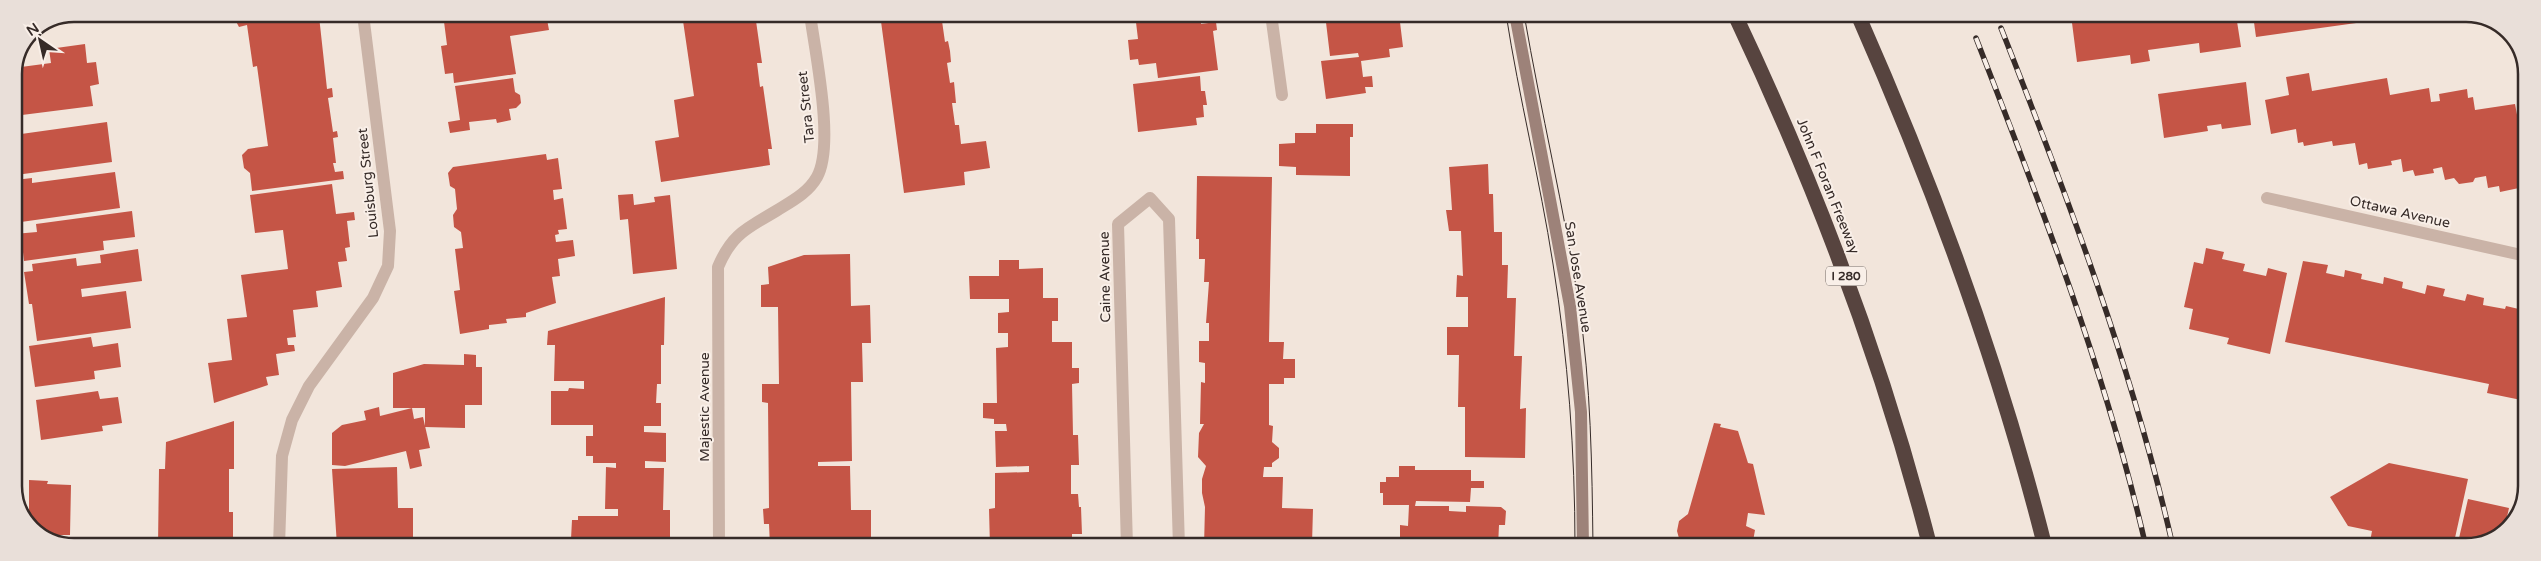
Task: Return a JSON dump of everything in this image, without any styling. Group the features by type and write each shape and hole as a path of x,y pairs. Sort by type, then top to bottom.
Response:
{"highway":[{"name":"John F Foran Freeway","path":"1740,22 1791,139 1850,286 1899,435 1928,538"},
{"path":"1861,22 1918,153 1973,302 2020,452 2043,538"}],"main road":[{"name":"San Jose Avenue","path":"1517,22 1570,306 1581,412 1583,538"}],"street":[{"name":"Louisburg Street","path":"279,538 282,456 292,420 309,386 373,298 388,266 390,231 364,22"},
{"name":"Tara Street","path":"718,267 726,247 740,233 804,194 818,177 825,155 825,133 811,22"},
{"path":"1272,22 1282,94"},
{"name":"Caine Avenue","path":"1127,538 1118,224 1150,198 1169,219 1179,538"},
{"name":"Ottawa Avenue","path":"2268,198 2518,254"},
{"name":"Majestic Avenue","path":"718,267 719,538"}],"building":[{"path":"236,22 320,22 327,89 332,88 333,97 328,98 333,132 337,131 338,137 333,138 336,163 333,163 335,172 343,171 344,179 252,191 250,173 244,168 242,155 248,149 268,146 257,66 253,67 247,25 239,27"},
{"path":"444,22 548,22 549,30 510,36 516,74 454,83 453,73 445,74 441,46 447,45"},
{"path":"683,22 756,22 762,63 757,63 760,87 763,86 772,149 768,149 770,165 661,182 655,141 679,137 674,100 694,96"},
{"path":"881,22 942,22 945,42 948,41 950,51 951,62 947,63 950,83 954,82 956,103 952,103 955,125 959,125 961,144 986,141 990,168 964,172 965,185 904,193"},
{"path":"1136,22 1201,22 1201,24 1216,22 1217,30 1213,31 1218,70 1158,78 1156,63 1139,65 1138,59 1130,60 1128,40 1138,39"},
{"path":"1326,22 1400,22 1403,47 1389,49 1390,57 1361,61 1363,77 1372,76 1373,87 1365,87 1366,93 1326,99 1321,61 1359,57 1358,53 1330,56"},
{"path":"2072,22 2237,22 2241,47 2200,53 2199,43 2148,50 2150,61 2131,64 2130,55 2077,62"},
{"path":"2254,22 2364,22 2256,37"},
{"path":"85,44 87,63 96,62 99,84 90,86 93,106 22,115 23,67 51,63 49,49"},
{"path":"2309,73 2312,91 2387,78 2390,95 2429,88 2431,102 2440,101 2439,94 2467,89 2468,98 2473,97 2475,110 2515,104 2518,120 2518,188 2500,192 2499,186 2488,188 2486,176 2475,178 2473,182 2459,184 2454,178 2445,180 2442,167 2433,169 2434,173 2415,176 2413,170 2403,172 2401,159 2391,161 2392,165 2368,169 2367,163 2359,165 2355,143 2333,146 2332,141 2304,146 2303,142 2298,143 2296,129 2271,134 2265,100 2289,95 2286,77"},
{"path":"1200,76 1201,91 1205,91 1207,105 1203,105 1204,117 1196,118 1197,125 1138,132 1133,84"},
{"path":"513,78 515,92 520,95 521,103 516,108 509,109 511,120 497,123 496,119 469,122 470,130 450,133 448,122 460,120 455,86"},
{"path":"2246,82 2251,125 2222,129 2221,124 2207,126 2208,131 2164,138 2158,94"},
{"path":"107,122 112,162 22,174 22,134"},
{"path":"1316,124 1353,124 1353,137 1350,137 1350,176 1296,175 1296,167 1279,166 1279,144 1295,143 1295,133 1316,133"},
{"path":"546,154 547,160 558,158 562,189 553,190 554,200 563,198 567,229 558,230 559,234 555,235 556,242 573,240 575,256 558,259 560,276 552,277 556,303 526,313 526,317 506,319 507,323 489,325 489,329 460,334 454,291 460,290 455,249 463,248 461,232 454,227 453,215 457,209 455,189 450,186 448,173 453,167"},
{"path":"1488,164 1489,194 1493,194 1494,232 1502,232 1502,265 1508,265 1507,298 1516,298 1514,356 1522,356 1520,409 1526,408 1525,458 1465,457 1465,407 1458,407 1459,355 1447,355 1447,327 1468,327 1468,297 1456,297 1457,275 1463,276 1461,231 1449,231 1446,210 1452,210 1449,167"},
{"path":"115,172 120,208 22,222 22,179 32,178 32,183"},
{"path":"1197,176 1272,177 1269,342 1284,342 1283,359 1295,359 1295,378 1284,378 1284,384 1269,384 1269,425 1273,426 1272,442 1279,448 1279,458 1272,463 1272,467 1264,467 1263,477 1283,477 1282,508 1313,509 1312,538 1204,538 1205,507 1202,479 1206,466 1198,457 1199,433 1204,424 1200,424 1201,382 1205,383 1205,363 1199,362 1199,341 1209,341 1209,323 1206,323 1209,282 1204,282 1205,259 1199,259 1199,239 1196,239"},
{"path":"332,184 336,214 354,212 355,220 347,221 350,247 345,248 347,261 338,262 342,287 316,291 318,307 293,310 296,337 287,338 288,345 294,345 295,351 276,354 279,375 266,377 268,385 214,403 208,363 232,360 227,319 247,317 241,275 288,269 283,230 255,233 250,195"},
{"path":"633,194 634,205 655,202 654,197 670,195 677,269 633,274 628,219 620,220 618,195"},
{"path":"132,211 135,237 103,241 104,250 24,261 22,233 37,232 36,224"},
{"path":"2206,248 2224,252 2222,259 2245,264 2243,271 2266,276 2268,268 2287,273 2270,354 2227,344 2229,338 2189,329 2193,309 2184,307 2194,262 2203,264"},
{"path":"138,249 142,281 81,289 82,297 126,291 131,328 37,341 32,304 29,304 24,272 33,271 32,264 76,258 77,266 101,263 100,255"},
{"path":"850,254 851,306 870,305 871,343 862,343 863,382 851,382 852,461 818,462 818,466 850,466 851,510 871,510 871,538 770,538 769,524 764,524 763,509 769,508 768,403 762,402 762,384 779,384 778,307 761,307 761,285 769,284 768,267 804,255"},
{"path":"999,260 1019,260 1019,269 1043,268 1043,298 1058,298 1058,321 1052,321 1052,342 1072,342 1072,368 1079,368 1079,383 1072,384 1073,435 1078,435 1079,465 1071,465 1071,494 1078,494 1079,507 1081,507 1082,534 1072,534 1072,538 990,538 989,509 995,508 995,473 1029,472 1029,466 996,467 995,431 1007,431 1006,424 994,424 994,419 983,418 983,403 997,403 996,348 1008,347 1008,333 998,333 998,313 1009,312 1009,299 970,299 969,276 999,276"},
{"path":"2303,261 2328,265 2326,273 2344,277 2345,270 2362,274 2361,279 2383,284 2384,277 2403,282 2402,288 2425,294 2427,285 2445,289 2443,296 2465,301 2467,294 2484,298 2483,305 2505,309 2506,306 2518,309 2518,399 2487,393 2489,384 2285,342"},
{"path":"665,297 664,345 661,345 661,384 657,384 656,403 661,403 661,426 644,426 644,432 666,433 666,462 645,461 645,468 664,468 663,510 670,510 670,538 571,538 572,520 578,520 578,516 618,516 618,509 605,509 606,467 616,468 616,463 593,463 593,456 586,456 586,436 593,436 593,425 551,425 551,391 568,391 569,388 584,389 584,381 554,381 555,345 547,345 548,331"},
{"path":"91,337 93,347 118,343 121,367 94,371 95,379 35,387 29,346"},
{"path":"464,354 476,355 476,367 482,367 482,405 465,405 465,428 425,427 425,408 393,408 393,373 424,364 464,365"},
{"path":"98,391 100,399 118,397 122,423 102,426 103,431 41,440 36,400"},
{"path":"379,407 380,416 412,408 414,419 423,417 430,448 419,450 422,466 410,469 406,451 345,466 332,465 332,433 342,425 366,420 364,411"},
{"path":"234,421 234,469 229,469 229,512 233,512 233,538 158,538 159,469 165,469 166,442"},
{"path":"1714,423 1721,424 1720,427 1738,431 1748,463 1753,464 1765,515 1748,513 1746,526 1755,530 1754,538 1679,538 1677,531 1679,521 1688,514"},
{"path":"2389,463 2468,479 2455,538 2371,538 2372,531 2348,526 2330,497"},
{"path":"1399,466 1415,466 1415,470 1471,470 1471,481 1484,481 1484,488 1471,488 1470,502 1416,501 1415,506 1449,506 1449,511 1466,512 1466,506 1501,507 1506,511 1505,525 1499,525 1498,538 1400,538 1400,525 1408,526 1409,505 1383,505 1383,493 1380,493 1380,482 1386,482 1386,477 1399,477"},
{"path":"397,467 398,508 413,508 413,538 336,538 332,469"},
{"path":"29,480 48,481 47,484 71,485 70,535 56,535 48,532 35,521 29,512"},
{"path":"2468,499 2509,508 2507,517 2509,517 2493,532 2474,538 2459,538"}],"tram line":[{"path":"1507,22 1548,233 1563,334 1570,405 1575,538"},
{"path":"1526,22 1566,232 1583,335 1590,426 1593,538"}],"railway":[{"path":"2001,28 2051,156 2119,349 2139,415 2171,538"},
{"path":"1976,38 2048,226 2092,353 2112,417 2144,538"}]}
